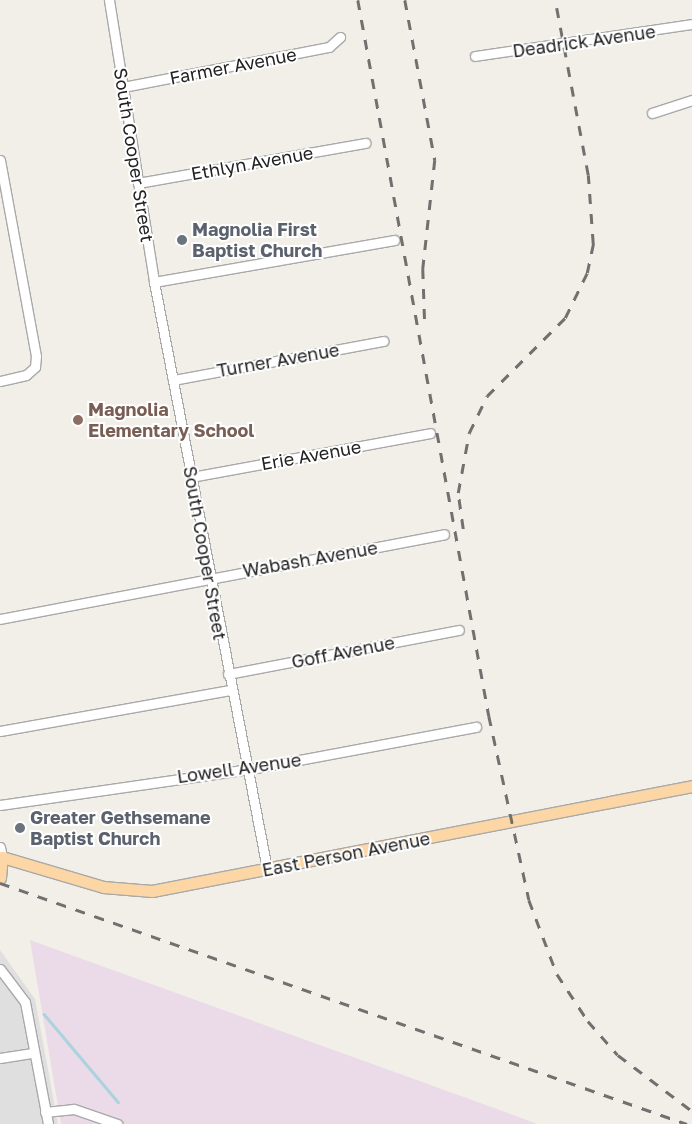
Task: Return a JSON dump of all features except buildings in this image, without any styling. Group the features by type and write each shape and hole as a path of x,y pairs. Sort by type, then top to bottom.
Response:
{"main road":[{"name":"East Person Avenue","path":"1,852 84,883 152,891 692,786"},
{"path":"0,878 1,852"}],"street":[{"name":"South Cooper Street","path":"109,0 154,282 245,768 267,869"},
{"name":"Deadrick Avenue","path":"475,56 692,24"},
{"name":"Farmer Avenue","path":"122,87 329,47 340,37"},
{"path":"652,113 692,100"},
{"name":"Ethlyn Avenue","path":"138,183 366,143"},
{"path":"0,160 36,356 35,368 26,375 0,381"},
{"path":"154,282 394,240"},
{"name":"Turner Avenue","path":"172,380 383,341"},
{"name":"Erie Avenue","path":"191,477 430,433"},
{"name":"Wabash Avenue","path":"0,619 210,580 222,574 444,534"},
{"name":"Goff Avenue","path":"228,674 459,630"},
{"path":"0,731 231,690"},
{"name":"Lowell Avenue","path":"0,805 245,768 476,727"},
{"path":"0,969 25,1002 33,1053 48,1124"},
{"path":"0,1058 33,1053"},
{"path":"45,1112 74,1109 117,1124"}],"shaded area":[{"path":"30,940 538,1124 61,1124"},
{"path":"0,950 35,999 58,1124 0,1124"}],"waterway":[{"path":"44,1014 118,1102"}],"railway":[{"path":"358,0 489,716 529,900 557,974 588,1021 618,1055 692,1111"},
{"path":"405,0 435,160 423,269 425,327"},
{"path":"463,529 458,493 469,433 487,396 565,318 587,273 593,244 588,175 555,0"},
{"path":"0,883 687,1124"}],"place":[{"name":"Magnolia First Baptist Church","path":"182,240"},
{"name":"Magnolia Elementary School","path":"78,420"},
{"name":"Greater Gethsemane Baptist Church","path":"20,828"}]}
